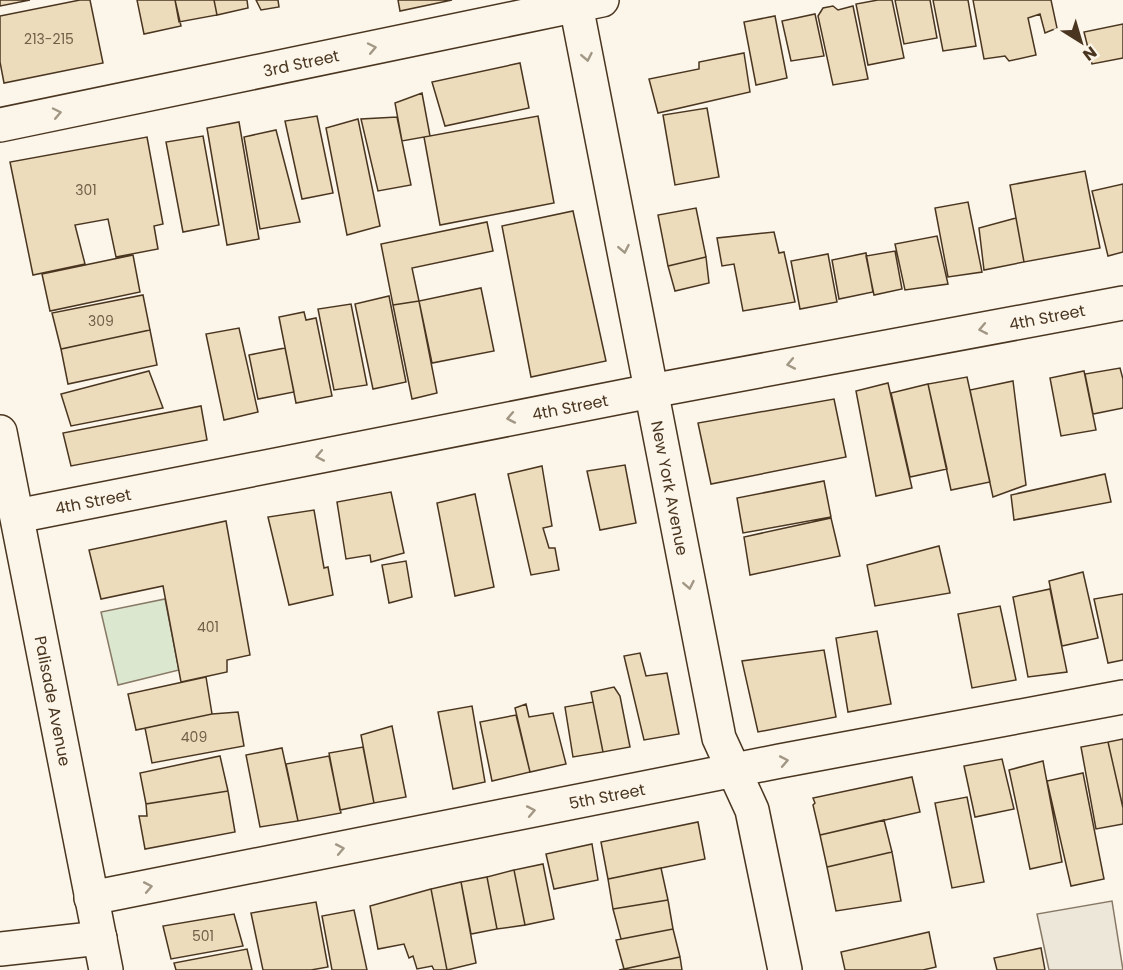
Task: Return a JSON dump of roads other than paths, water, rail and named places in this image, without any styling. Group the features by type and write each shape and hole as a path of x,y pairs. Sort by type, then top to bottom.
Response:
{"street":[{"name":"3rd Street","path":"0,125 584,2"},
{"name":"New York Avenue","path":"584,2 651,391 719,738 752,810 785,970"},
{"name":"4th Street","path":"17,516 651,391 1123,303"},
{"name":"Palisade Avenue","path":"0,432 106,970"},
{"name":"5th Street","path":"91,898 733,771 1123,697"},
{"path":"0,950 100,938"}]}
